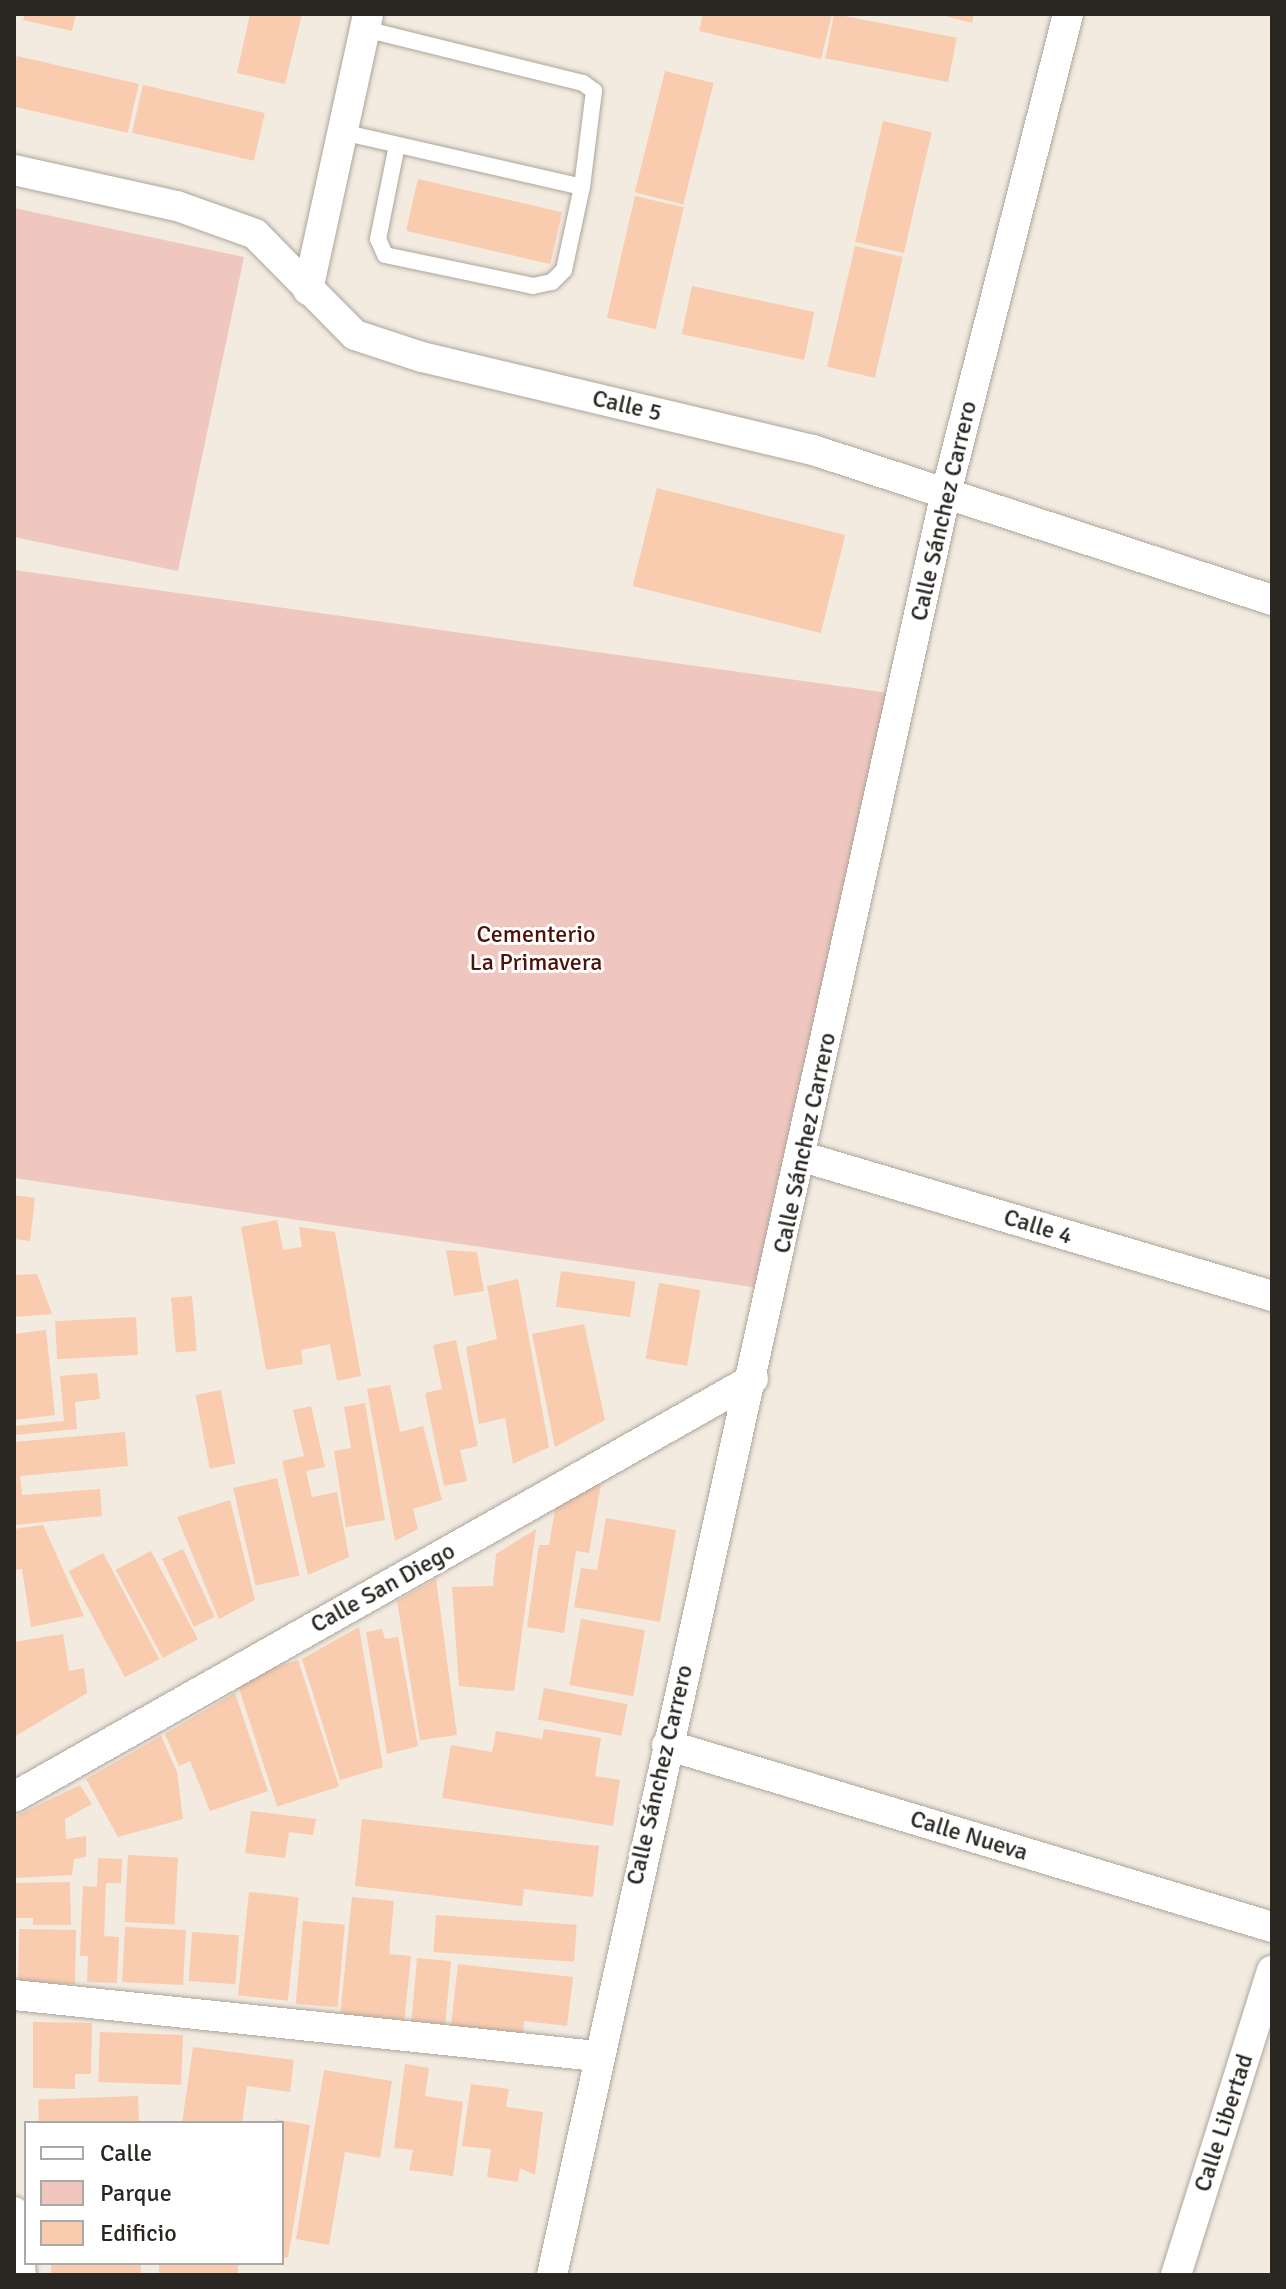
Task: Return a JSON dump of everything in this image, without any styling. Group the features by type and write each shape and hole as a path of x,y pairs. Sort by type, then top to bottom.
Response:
{"street":[{"name":"Calle Sánchez Carrero","path":"552,2275 596,2056 803,1157 945,497 1068,14"},
{"path":"308,290 366,22"},
{"name":"Calle 5","path":"14,170 177,206 255,234 355,335 422,357 813,450 945,497 1272,600"},
{"name":"Calle 4","path":"803,1157 1272,1296"},
{"name":"Calle San Diego","path":"14,1797 753,1379"},
{"name":"Calle Nueva","path":"667,1745 1272,1927"},
{"name":"Calle Libertad","path":"1176,2275 1272,1971"},
{"path":"14,1995 596,2056"},
{"path":"14,2212 21,2275"}],"lane":[{"path":"366,22 583,83 594,91 582,187 564,270 552,282 533,286 385,255 378,239 397,145"},
{"path":"342,132 582,187"}],"green space":[{"path":"14,208 244,257 178,571 14,537"},
{"name":"Cementerio La Primavera","path":"14,570 903,695 773,1290 14,1178"}],"building":[{"path":"25,14 76,14 72,31 23,20"},
{"path":"250,14 302,14 285,84 237,73"},
{"path":"703,14 832,14 821,59 699,31"},
{"path":"834,14 957,38 948,82 825,58"},
{"path":"938,14 974,14 972,23"},
{"path":"17,56 139,84 128,133 14,107"},
{"path":"665,71 714,83 683,204 635,192"},
{"path":"143,85 265,113 254,161 132,133"},
{"path":"883,121 932,132 904,253 855,242"},
{"path":"418,179 562,212 550,264 406,231"},
{"path":"635,196 684,207 656,329 607,318"},
{"path":"855,246 903,257 875,378 827,367"},
{"path":"692,286 814,312 804,360 682,334"},
{"path":"657,488 845,535 821,633 633,586"},
{"path":"14,1195 35,1198 30,1241 14,1239"},
{"path":"277,1220 283,1250 302,1247 299,1227 335,1232 361,1376 337,1381 330,1344 301,1350 303,1364 266,1370 241,1227"},
{"path":"446,1250 477,1252 484,1291 454,1296"},
{"path":"561,1271 635,1281 630,1317 556,1307"},
{"path":"37,1274 52,1314 14,1317 14,1275"},
{"path":"518,1279 549,1447 513,1464 505,1418 479,1424 466,1347 497,1339 487,1286"},
{"path":"659,1283 700,1290 687,1366 646,1359"},
{"path":"192,1296 197,1351 176,1353 171,1298"},
{"path":"136,1317 138,1355 57,1359 55,1321"},
{"path":"584,1324 605,1420 555,1447 532,1334"},
{"path":"46,1330 55,1415 14,1420 14,1334"},
{"path":"456,1340 478,1446 460,1450 467,1481 444,1486 425,1393 442,1389 433,1345"},
{"path":"97,1373 100,1399 75,1402 77,1429 14,1435 14,1426 64,1421 60,1376"},
{"path":"390,1385 400,1432 423,1426 442,1500 413,1509 418,1529 395,1541 367,1389"},
{"path":"221,1390 235,1464 210,1469 195,1395"},
{"path":"365,1403 385,1520 346,1527 334,1451 351,1448 344,1407"},
{"path":"311,1406 325,1467 306,1471 312,1497 337,1492 349,1557 308,1575 282,1461 304,1456 293,1410"},
{"path":"125,1432 128,1466 20,1476 22,1495 100,1489 102,1516 14,1525 14,1442"},
{"path":"277,1478 299,1575 256,1586 233,1488"},
{"path":"602,1478 589,1553 576,1551 564,1633 527,1627 539,1545 549,1545 556,1504"},
{"path":"230,1500 255,1600 219,1619 177,1517"},
{"path":"606,1518 676,1530 660,1622 574,1607 581,1568 597,1570"},
{"path":"43,1525 84,1616 31,1627 22,1569 14,1570 14,1529"},
{"path":"536,1529 514,1691 459,1686 452,1587 493,1586 496,1554"},
{"path":"183,1549 215,1617 194,1627 162,1559"},
{"path":"151,1551 198,1639 163,1658 116,1570"},
{"path":"103,1553 159,1659 125,1677 69,1571"},
{"path":"436,1579 457,1735 420,1740 397,1601"},
{"path":"581,1619 645,1630 633,1696 569,1685"},
{"path":"359,1627 383,1767 340,1780 302,1659"},
{"path":"382,1629 385,1639 398,1637 418,1746 387,1754 366,1632"},
{"path":"63,1634 69,1671 84,1668 87,1693 14,1737 14,1642"},
{"path":"298,1660 339,1786 277,1807 236,1680"},
{"path":"544,1688 627,1704 621,1736 538,1719"},
{"path":"235,1693 268,1791 210,1811 190,1761 179,1766 165,1734"},
{"path":"544,1729 601,1738 595,1776 620,1780 613,1826 442,1798 451,1745 492,1752 496,1731 542,1739"},
{"path":"161,1736 177,1772 183,1819 118,1837 86,1779"},
{"path":"80,1785 92,1804 65,1819 66,1839 86,1836 86,1857 74,1859 72,1875 14,1878 14,1817"},
{"path":"251,1811 316,1819 313,1835 289,1832 285,1858 245,1853"},
{"path":"362,1819 599,1846 593,1897 524,1889 522,1906 355,1886"},
{"path":"128,1855 178,1858 174,1925 124,1922"},
{"path":"98,1858 122,1859 121,1883 106,1883 104,1936 119,1937 117,1983 87,1982 88,1956 80,1956 83,1886 97,1887"},
{"path":"70,1882 71,1925 33,1925 33,1918 14,1918 14,1883"},
{"path":"249,1892 299,1897 288,2001 238,1995"},
{"path":"352,1897 394,1901 389,1954 411,1956 404,2023 340,2017"},
{"path":"436,1915 577,1925 574,1962 433,1952"},
{"path":"303,1921 345,1925 338,2007 296,2004"},
{"path":"125,1927 186,1930 183,1985 122,1982"},
{"path":"19,1929 76,1930 75,1984 18,1983"},
{"path":"192,1932 239,1935 235,1984 189,1981"},
{"path":"417,1958 451,1961 445,2025 411,2022"},
{"path":"458,1964 573,1977 567,2026 524,2021 523,2034 451,2026"},
{"path":"33,2022 92,2023 91,2074 75,2074 75,2089 33,2088"},
{"path":"100,2032 183,2035 181,2085 98,2082"},
{"path":"193,2047 294,2060 290,2092 247,2086 242,2121 182,2121"},
{"path":"405,2064 429,2068 425,2096 463,2102 453,2176 409,2170 413,2150 394,2148"},
{"path":"324,2070 392,2081 380,2158 345,2152 329,2245 296,2239"},
{"path":"471,2084 509,2089 506,2107 543,2112 535,2175 520,2168 518,2182 487,2177 491,2149 462,2146"},
{"path":"138,2096 139,2121 39,2121 38,2099"},
{"path":"274,2119 310,2125 288,2258 284,2257 284,2121"},
{"path":"51,2265 141,2265 141,2275 51,2275"},
{"path":"159,2265 238,2265 238,2275 159,2275"}]}
